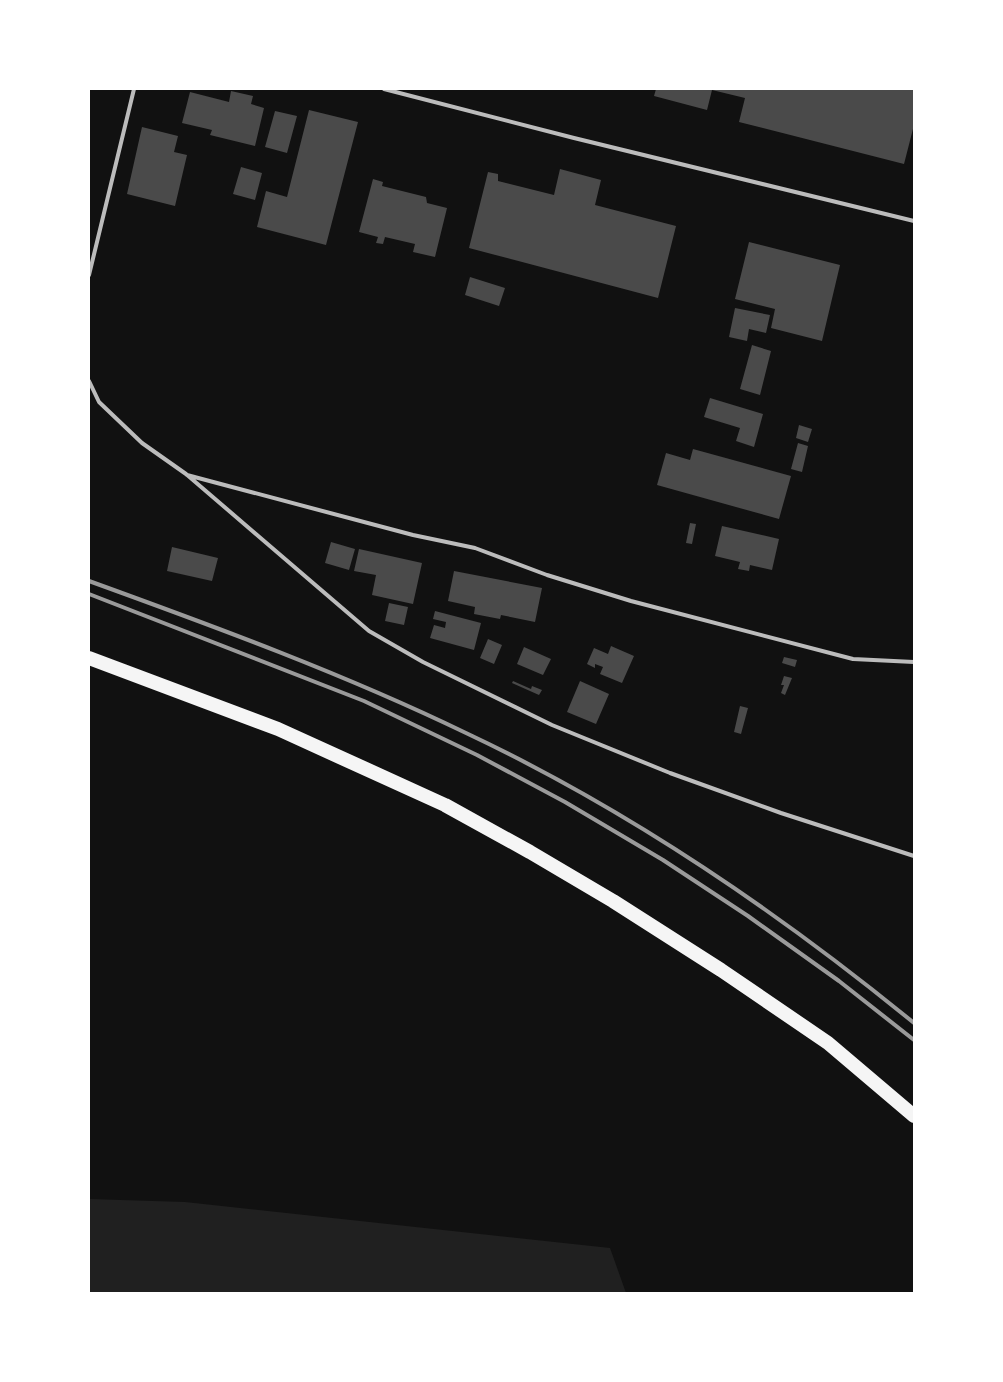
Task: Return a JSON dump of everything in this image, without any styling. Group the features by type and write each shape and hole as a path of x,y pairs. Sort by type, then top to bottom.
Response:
{"highway":[{"path":"89,658 278,729 444,805 530,852 713,965 828,1043 914,1116"}],"lane":[{"path":"89,275 134,89"},
{"path":"384,89 914,221"},
{"path":"89,381 99,402 142,443 186,474 369,632 423,662 552,725 670,773 781,813 914,856"},
{"path":"186,474 413,534 475,548 547,575 631,601 853,659 914,662"}],"shaded area":[{"path":"89,1199 185,1202 610,1248 626,1293 89,1293"}],"building":[{"path":"656,89 914,89 914,125 904,164 739,122 745,98 712,90 707,110 654,96"},
{"path":"231,91 253,96 251,104 264,108 255,146 210,135 212,130 182,123 190,92 229,102"},
{"path":"309,110 358,122 326,245 257,227 266,191 287,197"},
{"path":"275,111 297,116 287,153 265,147"},
{"path":"142,127 178,136 174,152 187,155 175,206 127,194"},
{"path":"241,167 262,173 255,200 233,194"},
{"path":"560,169 601,180 595,205 676,226 658,298 469,248 488,172 498,174 498,181 554,195"},
{"path":"373,179 383,182 382,186 426,197 427,203 447,208 435,257 413,252 415,244 385,237 383,244 376,243 378,237 359,232"},
{"path":"749,242 840,265 822,341 771,328 775,309 735,299"},
{"path":"470,277 505,288 499,306 465,295"},
{"path":"735,308 770,315 766,333 749,329 747,341 729,337"},
{"path":"752,345 771,351 760,395 740,389"},
{"path":"710,398 763,414 754,447 736,441 740,428 704,417"},
{"path":"799,425 812,429 808,442 796,438"},
{"path":"798,443 808,446 802,472 791,469"},
{"path":"693,449 791,476 779,519 657,485 666,453 690,460"},
{"path":"690,523 696,524 692,544 686,543"},
{"path":"722,526 779,539 772,570 750,565 749,571 738,569 740,562 715,556"},
{"path":"331,542 355,549 349,570 325,563"},
{"path":"172,547 218,558 212,581 167,571"},
{"path":"359,549 422,563 413,604 372,595 376,575 354,571"},
{"path":"454,571 542,588 535,622 501,615 500,619 474,614 475,607 448,601"},
{"path":"389,603 408,607 404,625 385,621"},
{"path":"435,611 481,623 474,650 430,638 434,625 445,628 446,622 433,619"},
{"path":"488,639 502,645 494,664 480,658"},
{"path":"611,646 634,656 622,683 600,674 603,667 595,664 595,668 587,664 594,648 608,654"},
{"path":"524,647 551,659 543,675 517,664"},
{"path":"784,657 797,660 795,667 782,663"},
{"path":"784,676 792,678 785,695 781,693 784,685 781,685"},
{"path":"513,681 531,689 532,686 542,690 539,695 512,683"},
{"path":"580,681 609,694 596,724 567,712"},
{"path":"740,706 748,708 741,734 734,732"}],"railway":[{"path":"89,581 327,671 420,711 526,763 585,795 699,864 809,941 914,1023"},
{"path":"89,594 364,701 477,755 565,802 663,860 748,916 839,981 914,1040"}]}
